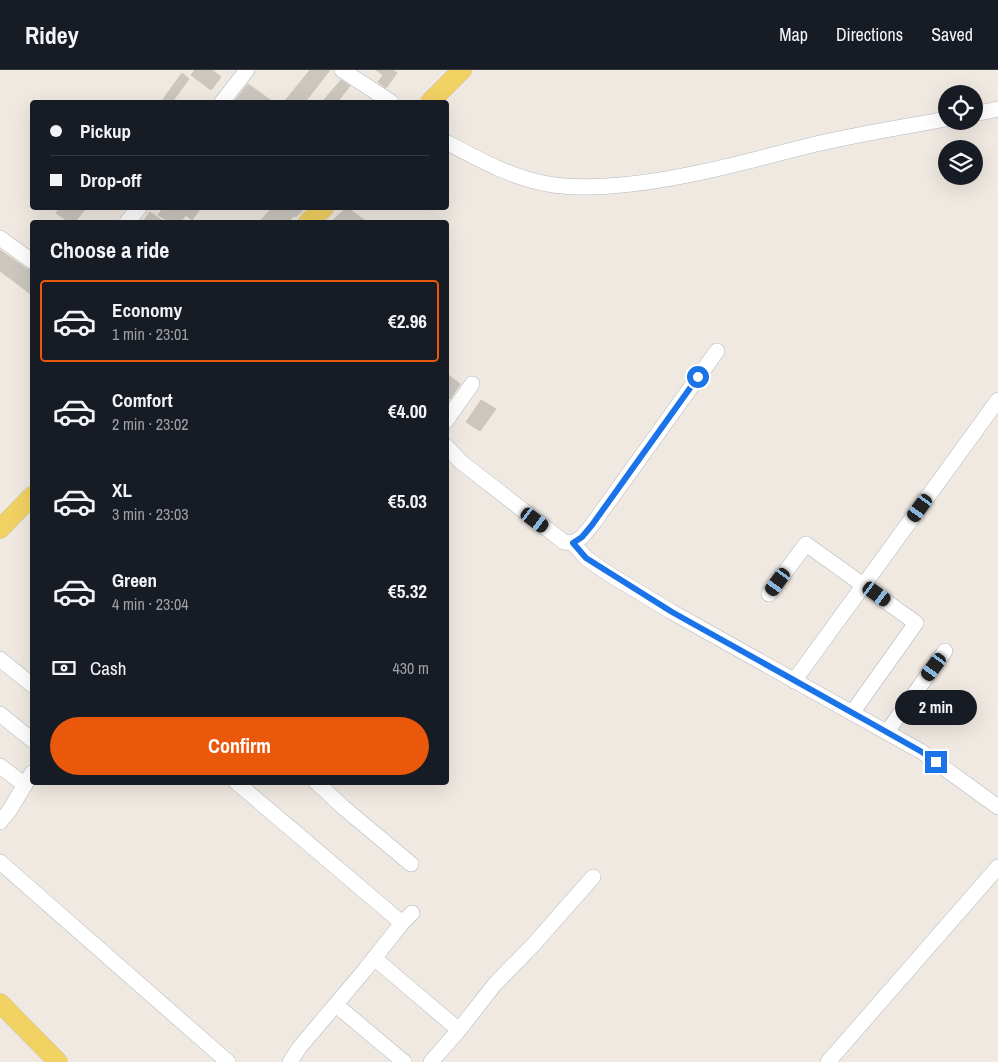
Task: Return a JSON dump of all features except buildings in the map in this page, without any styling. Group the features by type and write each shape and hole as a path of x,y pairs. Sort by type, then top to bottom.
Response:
{"main road":[{"path":"432,100 462,70"},
{"path":"310,220 322,210"},
{"path":"0,529 30,498"},
{"path":"0,1003 58,1062"}],"street":[{"path":"224,100 247,70"},
{"path":"342,70 388,100"},
{"path":"983,112 998,109"},
{"path":"449,144 483,161 528,180 550,184 597,187 696,174 845,137 938,120"},
{"path":"129,220 136,210"},
{"path":"0,238 30,260"},
{"path":"449,449 469,468 564,542 573,543 582,537 592,525 717,351"},
{"path":"449,417 472,384"},
{"path":"794,681 998,400"},
{"path":"573,543 586,558 609,574 672,612 922,752 998,806"},
{"path":"769,594 806,544 916,623 852,712"},
{"path":"887,732 945,651"},
{"path":"0,659 30,683"},
{"path":"0,714 30,738"},
{"path":"0,766 29,779 0,822"},
{"path":"240,785 407,918 299,1048 296,1060"},
{"path":"319,785 411,864"},
{"path":"0,862 228,1062"},
{"path":"828,1062 998,866"},
{"path":"431,1062 460,1030 495,984 534,944 593,877"},
{"path":"374,958 460,1030"},
{"path":"336,1005 404,1062"}],"route":[{"path":"698,377 592,525 582,537 573,543 586,558 609,574 754,659 922,752 936,762"}]}
